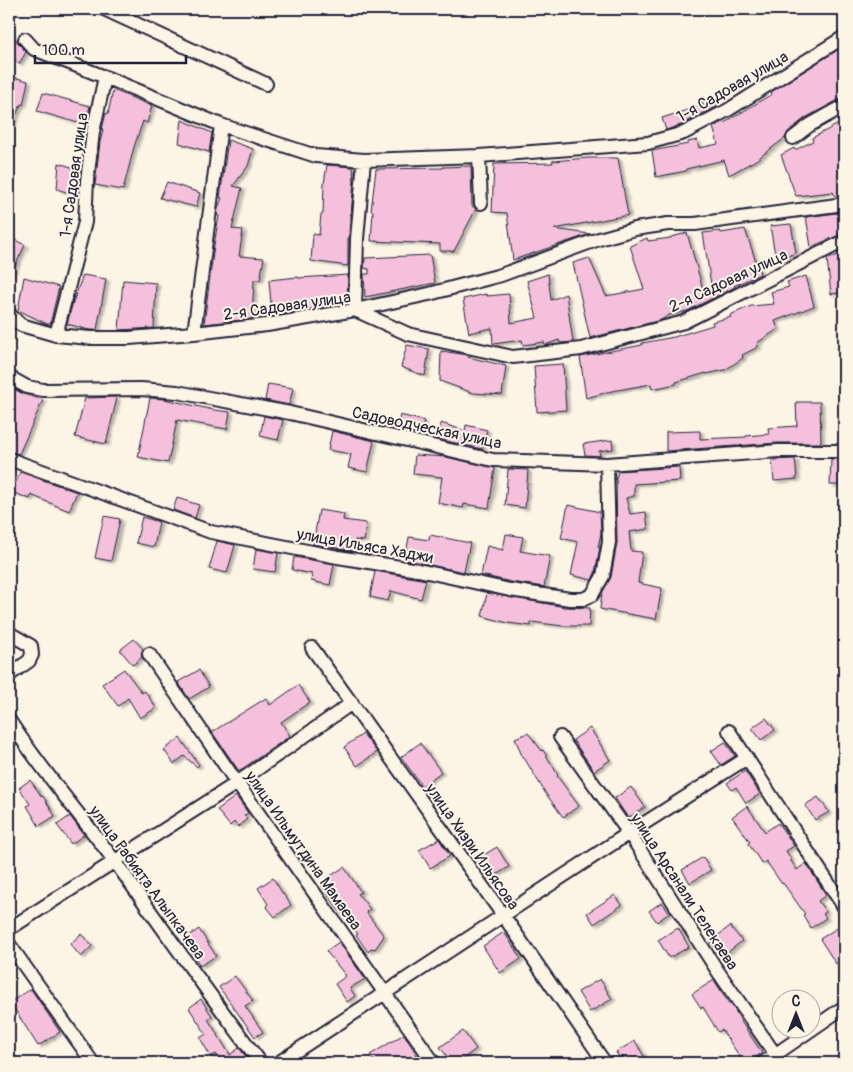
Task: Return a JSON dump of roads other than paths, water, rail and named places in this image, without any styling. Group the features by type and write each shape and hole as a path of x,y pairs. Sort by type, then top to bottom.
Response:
{"street":[{"path":"104,9 266,84"},
{"name":"1-я Садовая улица","path":"25,39 34,49 221,125 316,156 364,160 479,156 648,143 684,133 728,110 844,38"},
{"name":"1-я Садовая улица","path":"56,335 85,222 87,181 105,77"},
{"path":"793,138 810,125 844,106"},
{"path":"194,333 221,125"},
{"path":"479,156 481,203"},
{"path":"364,160 357,239 355,310 429,294 501,275 599,239 635,229 668,224 695,224 844,204"},
{"name":"2-я Садовая улица","path":"9,314 21,325 56,335 90,338 129,338 267,325 355,310 408,334 513,357 581,349 684,322 844,241"},
{"name":"Садоводческая улица","path":"9,377 28,387 43,390 141,389 177,392 290,413 494,460 607,464 778,451 844,451"},
{"name":"улица Ильяса Хаджи","path":"9,459 211,532 338,557 418,570 510,590 570,599 583,599 592,595 602,576 609,542 607,464"},
{"path":"9,633 31,646 32,654 29,661 9,675"},
{"name":"улица Хизри Ильясова","path":"312,648 503,915 606,1063"},
{"name":"улица Ильмутдина Мамаева","path":"149,654 237,783 434,1063"},
{"path":"9,929 237,783 352,703"},
{"name":"улица Рабията Алыпкачева","path":"9,720 25,746 115,862 217,1006 261,1063"},
{"path":"729,731 844,908"},
{"name":"улица Арсанали Телекаева","path":"560,737 629,833 716,970 778,1059"},
{"path":"278,1063 747,758"},
{"path":"9,944 93,1063"},
{"path":"763,1063 778,1059 844,1007"}]}
